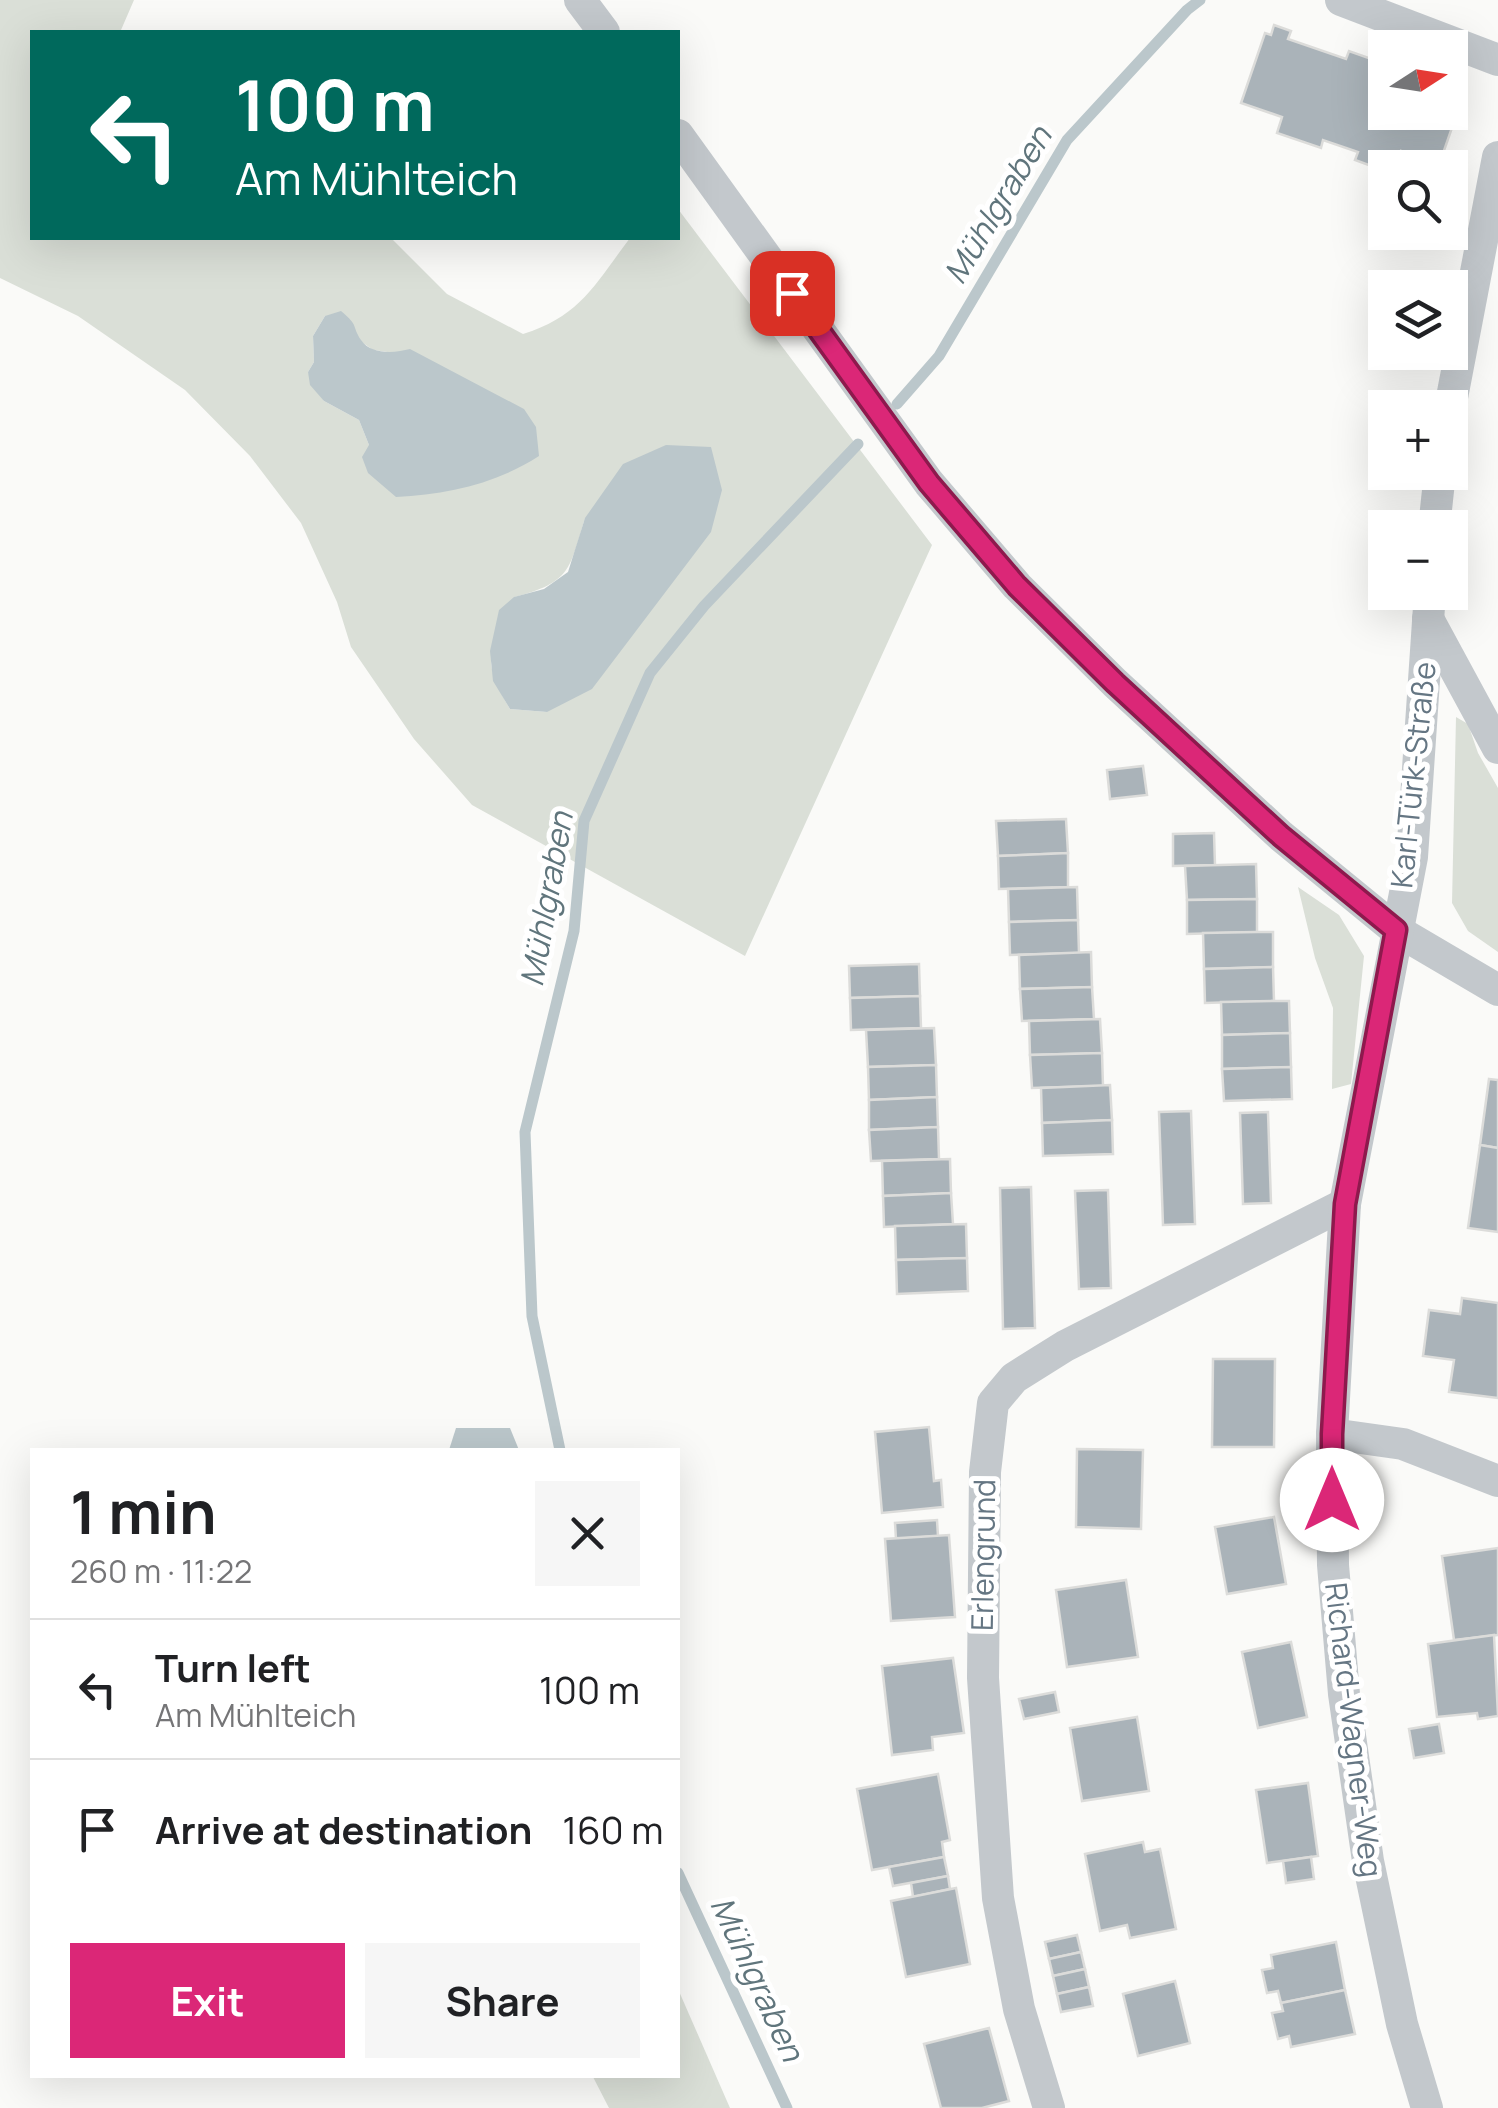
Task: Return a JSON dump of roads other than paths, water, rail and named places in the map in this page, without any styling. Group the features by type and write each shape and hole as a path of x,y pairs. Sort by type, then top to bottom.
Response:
{"street":[{"path":"580,0 602,30"},
{"path":"1340,0 1498,60"},
{"path":"680,138 929,483 1017,586 1115,683 1281,836 1396,930 1498,990"},
{"path":"1454,390 1491,235 1498,157"},
{"name":"Karl-Türk-Straße","path":"1396,930 1412,857 1429,610"},
{"name":"Karl-Türk-Straße","path":"1431,610 1498,748"},
{"name":"Richard-Wagner-Weg","path":"1396,930 1345,1204 1332,1434 1332,1565 1362,1824 1402,2024 1427,2108"},
{"name":"Erlengrund","path":"1049,2108 1020,2010 998,1898 983,1678 984,1472 993,1404 1014,1378 1065,1346 1345,1204"},
{"path":"1332,1434 1403,1444 1498,1481"}],"waterway":[{"name":"Mühlgraben","path":"897,404 939,356 1067,140 1200,0"},
{"name":"Mühlgraben","path":"560,1448 532,1316 525,1132 574,931 584,821 650,673 704,606 858,444"},
{"name":"Mühlgraben","path":"680,1877 787,2108"}]}
